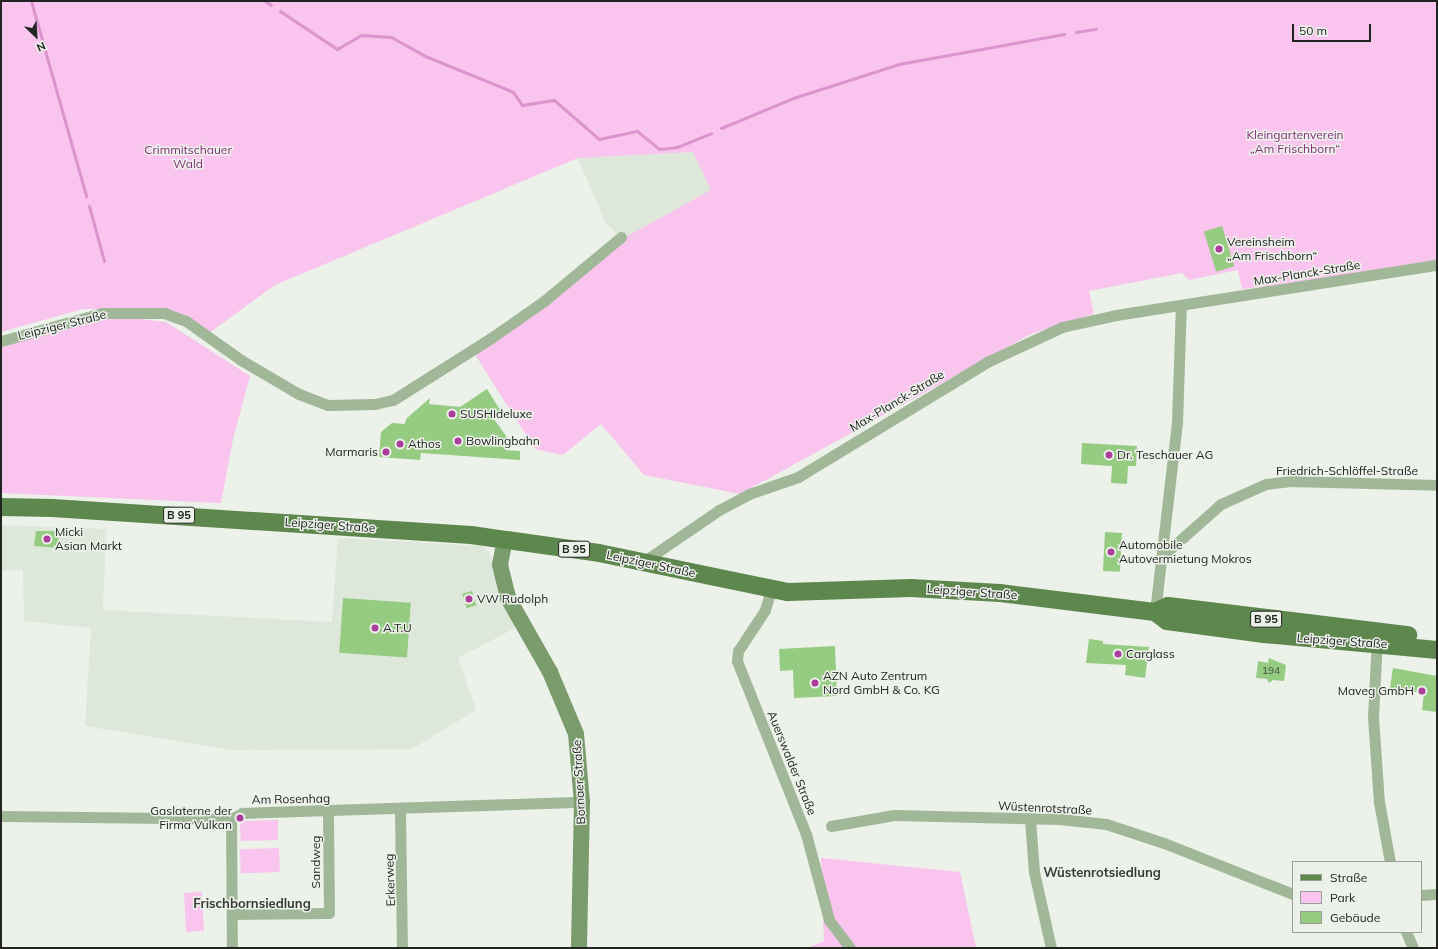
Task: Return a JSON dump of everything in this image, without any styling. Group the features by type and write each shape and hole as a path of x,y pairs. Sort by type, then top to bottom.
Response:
{"main road":[{"name":"Leipziger Straße","path":"1,507 300,523 505,539 643,562 771,590 805,593 911,588 955,590 1156,612 1168,606 1377,637 1437,650"},
{"name":"Bornaer Straße","path":"505,539 500,565 503,585 570,714 576,734 582,802 579,948"},
{"name":"Leipziger Straße","path":"1377,637 1437,638"}],"street":[{"name":"Leipziger Straße","path":"1,341 102,313 164,313 186,321 241,360 299,394 328,405 375,404 393,400 491,338 544,301 621,237"},
{"name":"Max-Planck-Straße","path":"643,562 719,510 749,494 798,477 986,362 1022,344 1080,322 1437,265"},
{"path":"1156,612 1177,423 1181,305"},
{"name":"Friedrich-Schlöffel-Straße","path":"1161,557 1221,504 1266,484 1289,481 1437,485"},
{"name":"Auerswalder Straße","path":"771,590 765,610 738,651 737,661 806,834 830,920 850,948"},
{"path":"1377,637 1373,717 1378,802 1390,861"},
{"name":"Am Rosenhag","path":"1,816 231,819 242,813 400,810 488,804 582,802"},
{"name":"Erkerweg","path":"400,810 402,948"},
{"name":"Sandweg","path":"232,914 329,913 328,812"},
{"name":"Wüstenrotstraße","path":"831,826 894,815 1030,819 1106,824 1164,843 1292,894"},
{"path":"231,819 232,948"},
{"path":"1030,819 1034,872 1051,948"},
{"path":"1422,895 1437,894"},
{"path":"1406,933 1413,948"}],"shaded area":[{"path":"693,152 711,190 622,239 605,222 578,158"},
{"path":"1,525 106,529 103,610 332,622 338,538 483,546 491,555 499,593 517,627 458,658 476,710 412,749 232,750 85,726 91,628 24,621 23,570 1,571"}],"green space":[{"path":"1,1 1437,1 1437,260 1314,281 1242,289 1238,270 1189,280 1182,273 1089,291 1094,314 1031,334 740,494 644,475 601,424 563,455 535,449 474,353 622,239 711,190 693,152 578,158 275,285 209,333 167,310 83,309 1,332"},
{"path":"132,318 166,322 250,376 233,439 221,503 1,493 1,346 105,319"},
{"path":"278,820 278,840 241,841 240,824 244,821"},
{"path":"279,848 280,872 241,873 240,849"},
{"path":"821,858 960,872 976,948 807,948 824,941"},
{"path":"202,892 204,931 186,932 184,893"}],"building":[{"name":"Vereinsheim „Am Frischborn“","path":"1222,226 1234,266 1216,272 1204,232"},
{"path":"487,389 502,413 494,419 506,436 505,450 520,451 520,460 421,453 420,460 379,457 381,432 392,423 405,424 406,419 430,398 429,404 460,407"},
{"name":"Dr. Teschauer AG","path":"1082,443 1137,446 1136,466 1128,466 1127,484 1111,483 1112,466 1081,464"},
{"name":"Micki Asian Markt","path":"36,531 59,531 58,548 34,546"},
{"name":"Automobile Autovermietung Mokros","path":"1105,532 1122,533 1120,572 1103,571"},
{"name":"VW Rudolph","path":"472,591 476,605 467,608 462,594"},
{"name":"A.T.U","path":"343,598 411,603 407,658 339,653"},
{"name":"Carglass","path":"1089,639 1103,641 1103,644 1149,647 1145,678 1125,675 1126,665 1086,663"},
{"name":"AZN Auto Zentrum Nord GmbH & Co. KG","path":"835,646 837,696 794,698 793,670 780,671 779,649"},
{"path":"1269,658 1286,665 1284,681 1273,680 1269,683 1267,679 1256,678 1258,661 1268,663"},
{"name":"Maveg GmbH","path":"1393,668 1437,676 1437,712 1422,710 1424,693 1390,688"}],"waterway":[{"path":"31,1 86,196"},
{"path":"265,1 271,5"},
{"path":"280,11 337,49 361,35 391,37 425,56 513,92 522,105 554,100 599,139 637,131 659,149 677,147 711,133"},
{"path":"1076,32 1096,29"},
{"path":"721,128 793,98 899,64 1064,34"},
{"path":"89,206 104,261"}],"place":[{"name":"Vereinsheim „Am Frischborn“","path":"1219,249"},
{"name":"SUSHIdeluxe","path":"452,414"},
{"name":"Bowlingbahn","path":"458,441"},
{"name":"Athos","path":"400,444"},
{"name":"Marmaris","path":"386,452"},
{"name":"Dr. Teschauer AG","path":"1109,455"},
{"name":"Micki Asian Markt","path":"47,539"},
{"name":"Automobile Autovermietung Mokros","path":"1111,552"},
{"name":"VW Rudolph","path":"469,599"},
{"name":"A.T.U","path":"375,628"},
{"name":"Carglass","path":"1118,654"},
{"name":"AZN Auto Zentrum Nord GmbH & Co. KG","path":"815,683"},
{"name":"Maveg GmbH","path":"1422,691"},
{"name":"Gaslaterne der Firma Vulkan","path":"240,818"}],"district":[{"name":"Wüstenrotsiedlung","path":"1102,872"},
{"name":"Frischbornsiedlung","path":"252,903"}],"park label":[{"name":"Kleingartenverein „Am Frischborn“","path":"1295,142"},
{"name":"Crimmitschauer Wald","path":"188,157"}]}
